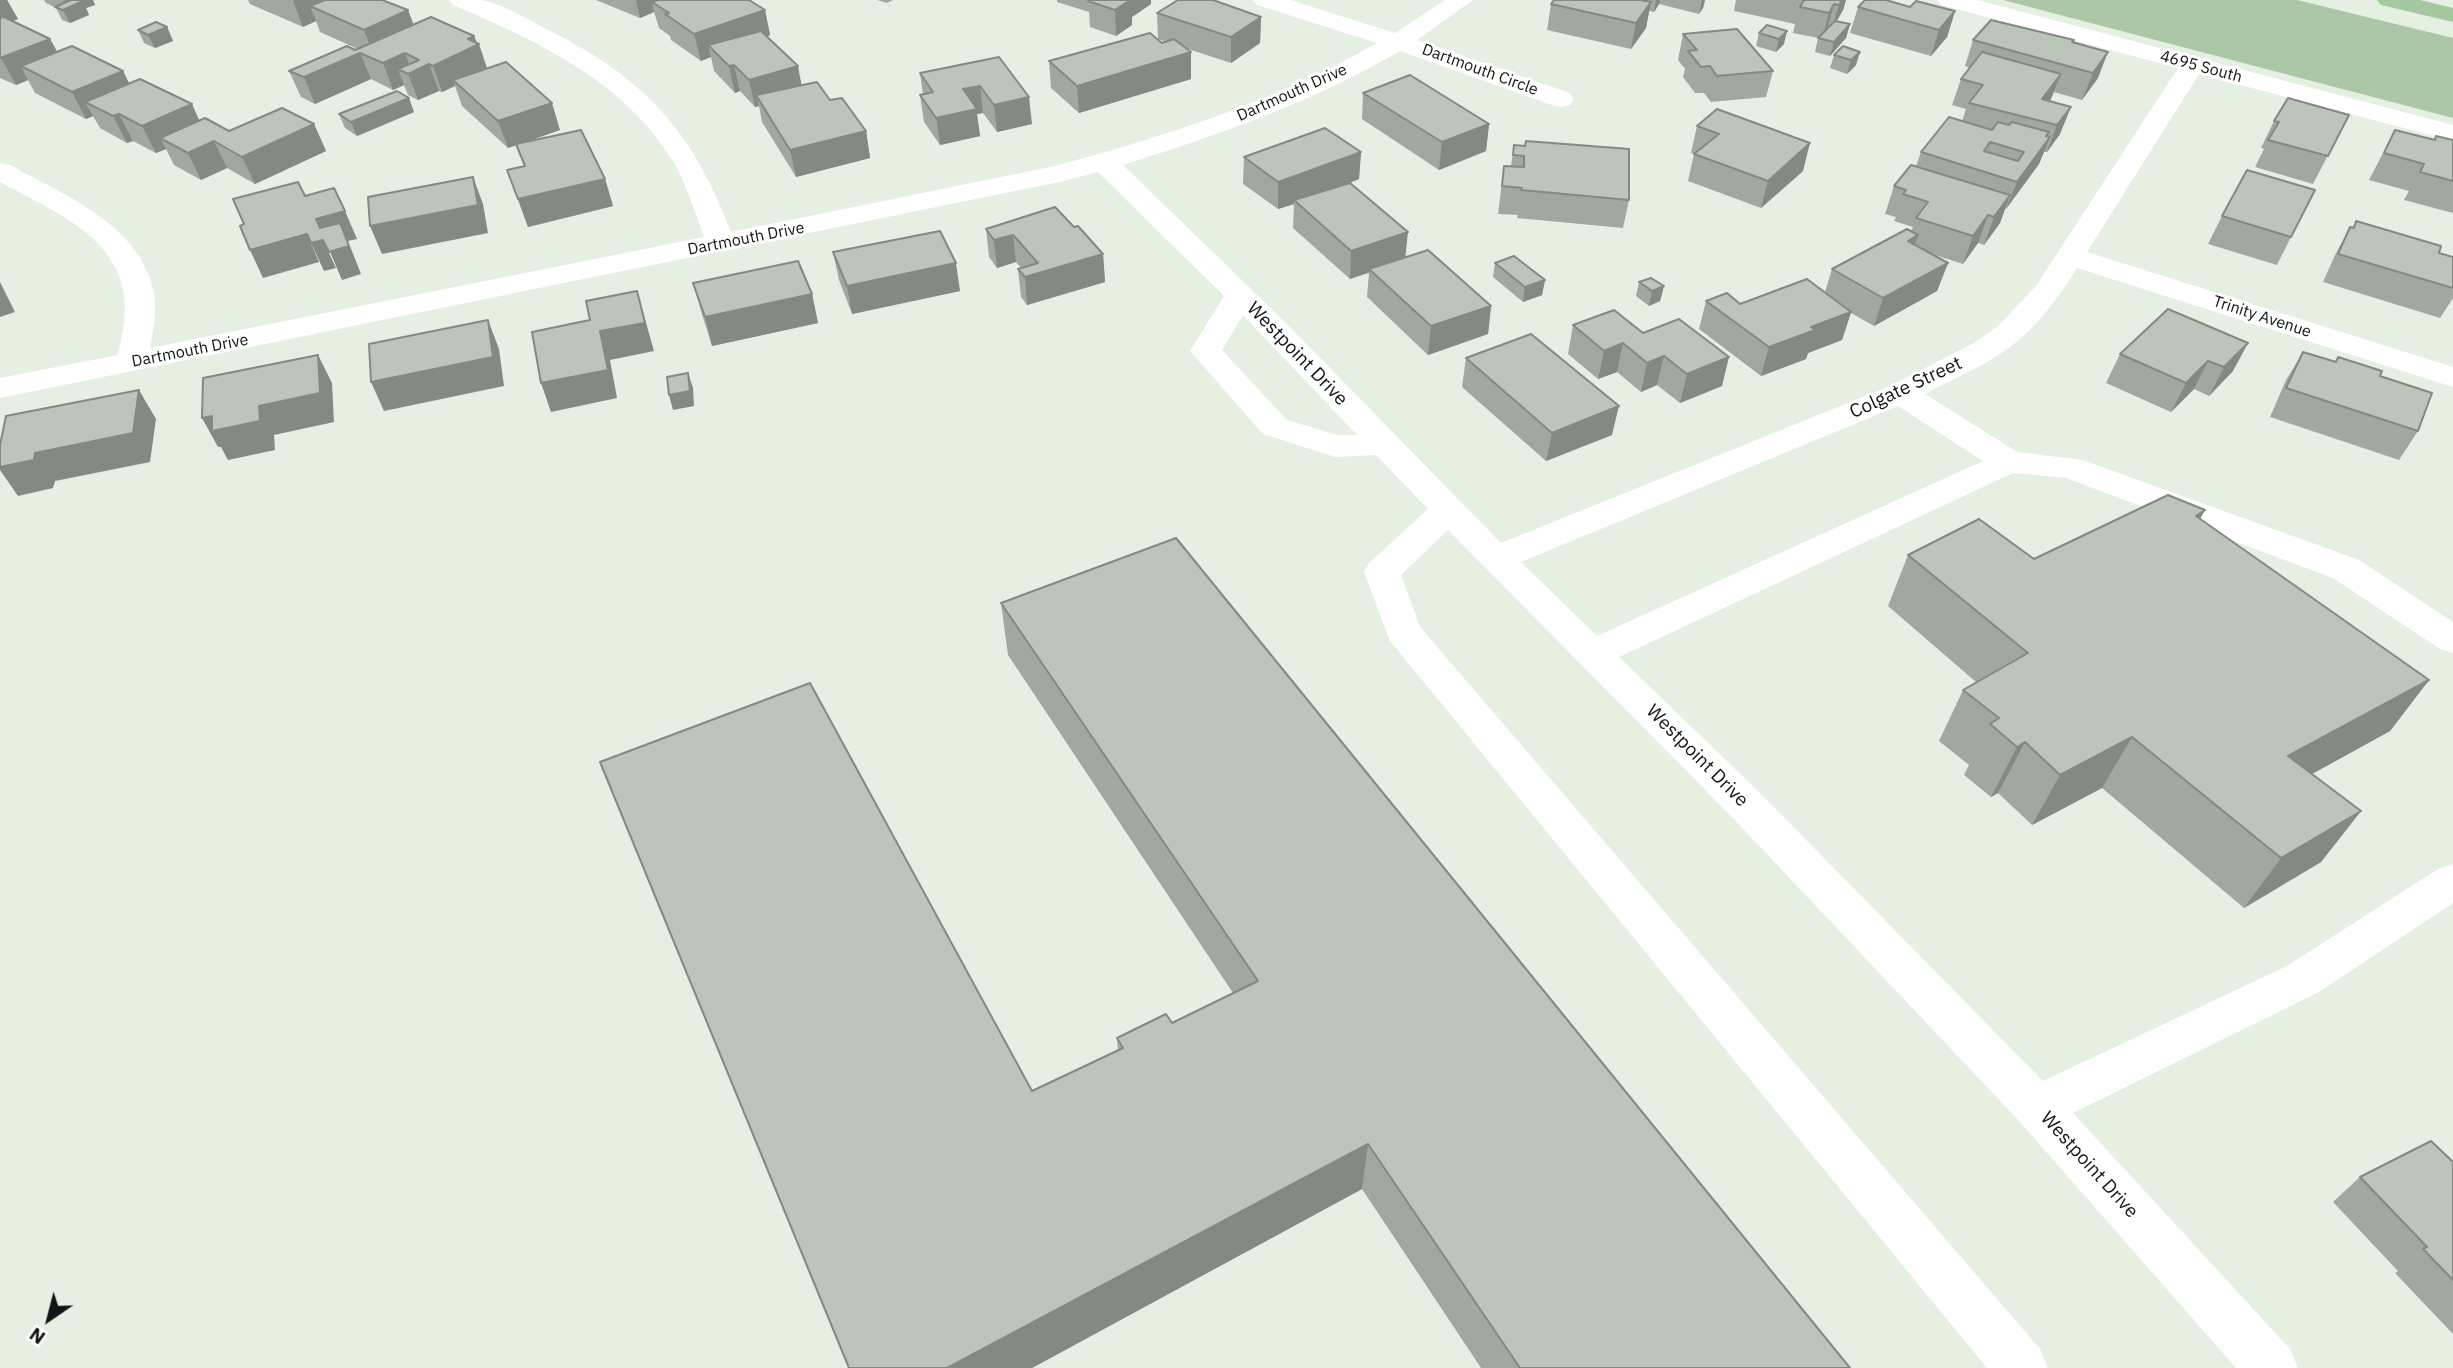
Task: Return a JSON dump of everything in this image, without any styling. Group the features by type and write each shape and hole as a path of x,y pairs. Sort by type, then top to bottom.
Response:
{"main road":[{"path":"2389,0 2453,16"}],"street":[{"path":"461,0 551,39 580,56 632,94 657,119 689,166 722,244"},
{"path":"1265,0 1398,42"},
{"name":"Dartmouth Drive","path":"0,388 1002,187 1104,162 1213,127 1293,96 1398,42 1461,0"},
{"name":"4695 South","path":"1949,0 2453,133"},
{"name":"Dartmouth Circle","path":"1398,42 1561,99"},
{"name":"Colgate Street","path":"1496,559 1901,393 1958,366 2009,333 2047,292 2071,257 2193,64"},
{"name":"Westpoint Drive","path":"1104,162 1496,559 1745,804 2037,1107 2271,1368"},
{"path":"0,171 96,227 114,240 127,256 140,296 132,362"},
{"name":"Trinity Avenue","path":"2071,257 2453,377"},
{"path":"1239,296 1206,351 1275,427 1335,446 1385,444"},
{"path":"1901,393 2009,462 2071,468 2346,569 2453,640"},
{"path":"1593,653 2009,462"},
{"path":"1448,510 1382,572 1404,632 2021,1368"},
{"path":"2037,1107 2304,979 2453,881"}],"green space":[{"path":"2003,0 2297,0 2453,38 2453,118"}],"building":[{"path":"71,0 83,1 63,10 55,7"},
{"path":"325,0 382,0 408,10 364,30 310,6"},
{"path":"749,0 765,10 694,34 652,2"},
{"path":"1130,0 1115,10 1088,1"},
{"path":"1178,0 1213,0 1261,17 1231,37 1157,13"},
{"path":"1554,0 1651,2 1636,23 1551,4"},
{"path":"1804,0 1842,0 1839,5 1834,4 1829,13 1800,7"},
{"path":"1865,0 1886,0 1910,7 1916,1 1955,11 1939,30 1858,7"},
{"path":"4,17 50,39 0,58 0,18"},
{"path":"431,17 474,36 468,39 479,44 433,66 429,64 408,74 398,69 419,60 405,53 383,63 360,53 304,77 289,71 347,46 355,50"},
{"path":"1991,20 2074,40 2072,42 2108,52 2093,73 1973,40"},
{"path":"1835,21 1850,24 1834,42 1818,38"},
{"path":"156,22 167,27 148,35 138,30"},
{"path":"1767,25 1787,31 1779,39 1759,33"},
{"path":"1737,29 1773,71 1717,76 1710,66 1701,67 1688,51 1697,50 1683,34"},
{"path":"761,31 798,66 749,80 734,65 729,66 708,45"},
{"path":"1150,33 1162,43 1174,39 1191,52 1077,86 1049,61"},
{"path":"72,46 123,71 72,92 21,66"},
{"path":"1843,46 1860,52 1851,60 1834,55"},
{"path":"1982,52 2061,74 2042,99 2071,107 2057,125 1969,103 1983,85 1961,79"},
{"path":"999,57 1029,97 994,105 980,86 963,89 977,109 936,118 920,95 933,92 920,73"},
{"path":"506,62 552,103 498,121 453,80"},
{"path":"1410,75 1489,124 1442,142 1363,93"},
{"path":"140,79 192,104 142,126 119,114 113,116 85,102"},
{"path":"817,82 830,100 842,98 866,131 790,150 756,95"},
{"path":"397,91 409,98 351,122 339,114"},
{"path":"2288,98 2349,115 2328,156 2268,140 2279,122 2274,121"},
{"path":"282,108 314,124 242,157 214,141 188,153 160,138 205,118 229,131"},
{"path":"1717,109 1810,143 1768,181 1694,154 1719,134 1697,126"},
{"path":"1949,117 1992,130 1998,122 2009,125 2012,122 2049,132 2046,136 2050,137 2017,182 1921,152","holes":["1990,142 2024,152 2018,161 1984,151"]},
{"path":"1325,128 1361,152 1278,182 1244,157"},
{"path":"581,130 605,179 518,199 507,170 525,166 516,144"},
{"path":"2395,130 2435,140 2436,136 2453,140 2453,181 2420,172 2424,164 2384,153"},
{"path":"1526,141 1629,149 1629,200 1502,186 1504,166 1524,167 1524,156 1513,155 1514,145 1525,146"},
{"path":"1911,165 2010,195 1994,217 1988,215 1973,236 1916,218 1928,202 1903,194 1906,190 1894,186"},
{"path":"2247,170 2315,190 2291,237 2222,216"},
{"path":"473,177 478,205 370,226 368,197"},
{"path":"298,182 305,196 334,188 345,211 316,219 320,228 340,223 349,246 329,252 323,240 311,243 307,234 250,250 240,226 244,224 233,199"},
{"path":"1350,183 1408,232 1351,251 1294,200"},
{"path":"1055,207 1074,227 1078,226 1103,254 1025,277 1018,269 1038,263 1013,235 994,240 986,229"},
{"path":"2356,221 2441,246 2439,253 2453,257 2453,288 2338,254 2350,227 2354,228"},
{"path":"1907,229 1918,235 1908,241 1948,263 1883,298 1832,269"},
{"path":"940,231 956,263 847,286 833,252"},
{"path":"1428,250 1491,306 1431,326 1369,269"},
{"path":"1514,256 1545,280 1525,287 1495,263"},
{"path":"798,261 812,294 705,317 693,283"},
{"path":"1651,278 1664,286 1652,291 1639,282"},
{"path":"1807,279 1851,312 1811,327 1815,330 1769,347 1706,301 1727,293 1740,304"},
{"path":"637,291 645,323 600,331 608,370 541,383 532,332 590,320 586,301"},
{"path":"2168,309 2248,343 2224,367 2208,361 2186,383 2120,354"},
{"path":"1614,310 1643,333 1679,319 1729,357 1687,374 1664,356 1647,363 1623,343 1604,351 1573,325"},
{"path":"488,320 493,357 371,382 369,344"},
{"path":"1531,334 1619,406 1552,433 1466,358"},
{"path":"2303,352 2336,362 2338,357 2382,371 2380,376 2432,393 2418,431 2286,388"},
{"path":"318,355 320,393 259,406 260,421 212,431 212,416 202,418 203,378"},
{"path":"688,373 690,391 669,395 667,377"},
{"path":"139,390 133,433 35,453 34,460 0,467 0,445 6,416"},
{"path":"2168,495 2205,510 2196,516 2429,680 2288,756 2361,811 2281,858 2132,737 2060,775 2025,742 2017,747 1990,724 1999,718 1963,690 2028,653 1908,555 1979,519 2034,559"},
{"path":"1176,538 1850,1368 1520,1368 1368,1144 947,1368 849,1368 600,762 810,683 1032,1091 1123,1048 1117,1038 1166,1014 1172,1023 1258,981 1001,603"},
{"path":"2431,1141 2453,1162 2453,1280 2423,1249 2427,1247 2360,1177"}]}
